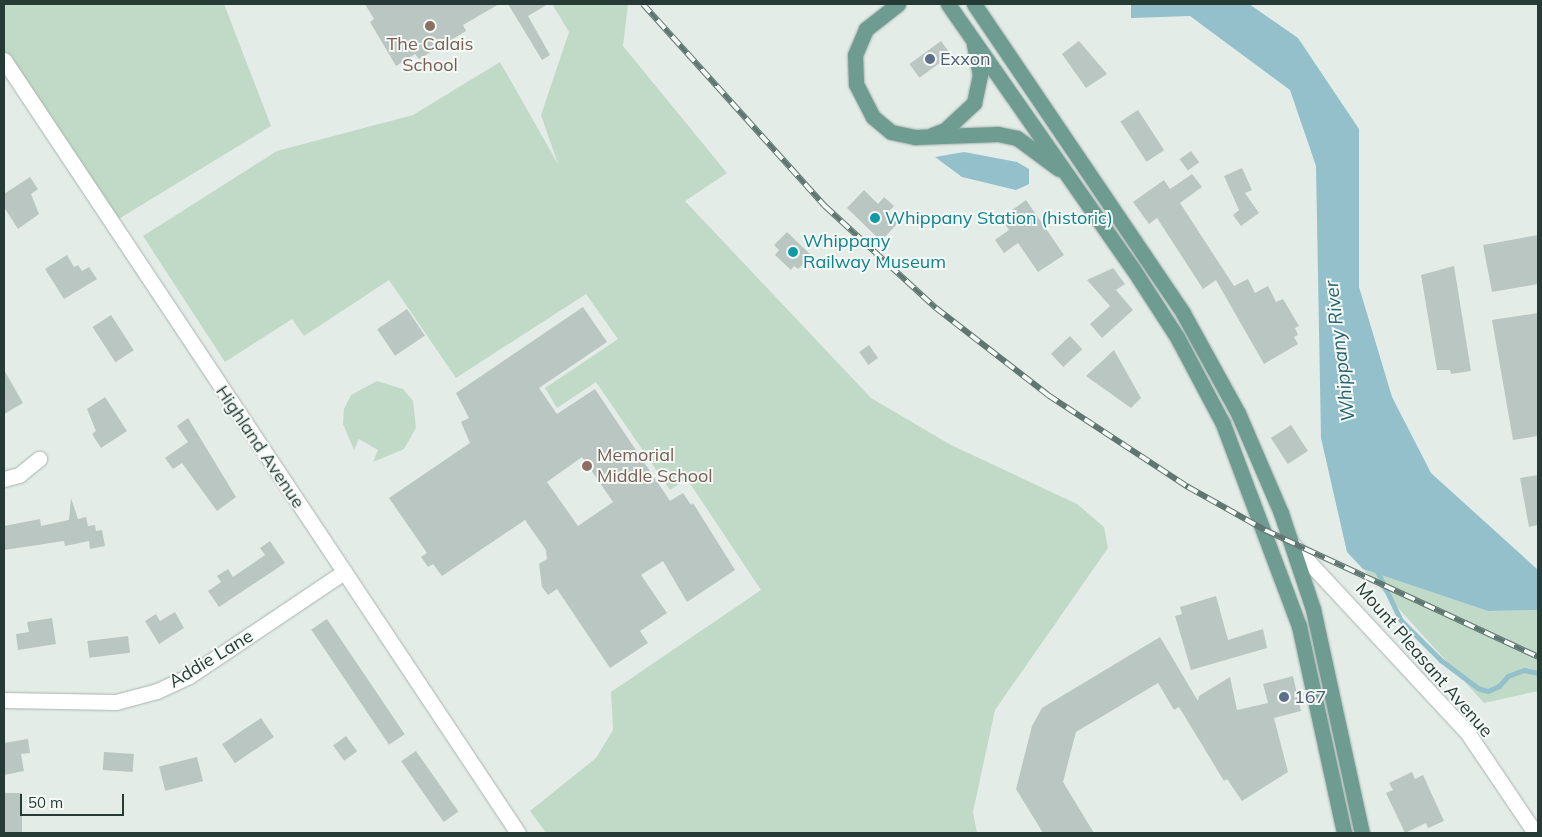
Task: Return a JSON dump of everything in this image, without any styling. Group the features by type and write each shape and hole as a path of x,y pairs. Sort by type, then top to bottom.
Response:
{"main road":[{"path":"898,4 873,22 861,37 855,55 856,84 862,102 881,125 891,132 924,138 998,134 1017,138 1058,169 1089,204"},
{"path":"948,4 1089,204 1177,337 1224,424 1299,626 1344,833"},
{"path":"974,4 1183,313 1238,413 1292,544 1329,674 1362,833"},
{"path":"924,138 945,130 974,103 980,75 972,38"}],"street":[{"name":"Highland Avenue","path":"4,60 518,833"},
{"path":"4,479 19,475 39,459"},
{"name":"Mount Pleasant Avenue","path":"1292,544 1467,732 1535,833"},
{"name":"Addie Lane","path":"4,700 116,702 157,691 189,676 344,572"}],"green space":[{"path":"4,4 224,4 271,126 112,223 4,60"},
{"path":"552,4 628,4 623,46 727,173 685,201 871,398 951,445 1077,504 1104,527 1108,548 995,710 973,812 977,833 546,833 530,811 596,758 613,730 611,692 761,590 687,479 670,490 596,382 557,408 545,388 618,339 586,294 456,378 389,280 304,336 292,319 225,362 143,236 277,151 413,115 500,62 558,164 541,115 569,32"},
{"path":"377,381 403,389 413,401 416,428 404,449 373,462 378,450 359,439 354,450 343,424 344,409 351,395"},
{"path":"1363,569 1488,611 1538,610 1538,691 1484,703"}],"water":[{"name":"Whippany River","path":"1131,4 1249,4 1298,38 1359,129 1359,287 1392,397 1431,473 1538,570 1538,610 1488,611 1363,569 1347,552 1321,438 1316,166 1290,90 1190,16 1131,18"},
{"path":"964,152 1017,162 1029,169 1029,184 1016,190 962,177 935,157"}],"building":[{"path":"365,4 499,4 463,25 466,31 419,59 415,54 396,66 370,22 374,19"},
{"path":"508,4 548,4 528,16 550,55 542,60"},
{"name":"Exxon","path":"941,41 951,55 919,78 909,64"},
{"path":"1079,41 1107,74 1086,88 1062,54"},
{"path":"1138,110 1164,150 1147,162 1120,121"},
{"path":"1191,151 1199,162 1188,171 1180,159"},
{"path":"1242,168 1252,190 1245,193 1259,213 1241,226 1233,215 1239,210 1224,176"},
{"path":"1192,174 1202,187 1180,203 1234,286 1248,279 1255,293 1268,286 1276,302 1283,299 1299,326 1295,328 1298,335 1294,337 1298,344 1264,364 1216,280 1203,289 1157,218 1149,224 1133,202 1164,180 1170,189"},
{"path":"30,177 38,189 31,194 39,214 18,229 4,207 4,194"},
{"name":"Whippany Station (historic)","path":"864,190 878,204 884,197 894,206 887,213 898,223 881,241 847,208"},
{"path":"1026,200 1064,255 1038,272 1018,243 1004,253 995,240 1009,230 1001,218"},
{"name":"Whippany Railway Museum","path":"787,232 812,256 798,269 794,266 791,270 775,255 779,250 774,245"},
{"path":"1538,235 1538,284 1492,292 1483,245"},
{"path":"67,255 74,267 78,265 82,271 89,267 97,279 64,299 45,269"},
{"path":"1454,266 1471,371 1451,374 1450,370 1437,370 1421,275"},
{"path":"1113,268 1125,284 1116,290 1133,310 1102,338 1090,324 1110,306 1087,280"},
{"path":"583,307 607,342 539,388 557,414 595,389 670,501 683,493 691,505 693,503 735,570 687,602 663,561 641,575 667,613 640,631 648,643 610,668 557,589 548,595 542,587 539,564 547,559 546,550 525,520 442,576 433,564 428,567 421,557 427,553 389,498 470,443 461,422 469,418 456,393","holes":["582,457 613,502 578,526 547,482"]},
{"path":"407,309 425,336 395,356 377,329"},
{"path":"1538,313 1538,436 1513,440 1492,320"},
{"path":"111,315 134,350 115,362 93,327"},
{"path":"1070,336 1082,349 1063,367 1051,354"},
{"path":"869,345 878,358 868,365 859,352"},
{"path":"1114,350 1141,398 1131,408 1086,376"},
{"path":"4,370 23,403 4,414"},
{"path":"105,397 127,431 101,448 92,434 96,431 87,409"},
{"path":"188,418 236,497 217,511 182,463 173,469 165,458 188,442 177,426"},
{"path":"1291,425 1308,451 1288,464 1271,438"},
{"path":"1538,475 1538,525 1529,527 1520,478"},
{"path":"71,498 78,519 86,517 88,526 95,525 96,531 102,530 105,546 90,549 89,541 65,546 64,541 4,550 4,526 40,519 41,526 69,520"},
{"path":"270,541 285,563 219,607 208,591 221,582 217,576 228,569 233,577 265,555 260,548"},
{"path":"1216,596 1228,640 1263,629 1267,648 1191,670 1175,616 1182,614 1180,607"},
{"path":"175,612 184,628 159,644 145,621 156,614 160,621"},
{"path":"52,618 56,644 18,650 16,634 29,632 27,622"},
{"path":"327,619 405,734 389,745 311,630"},
{"path":"128,636 130,653 89,658 87,641"},
{"path":"1160,637 1198,701 1199,696 1230,677 1237,710 1268,703 1263,684 1293,676 1301,711 1274,718 1288,772 1242,801 1227,779 1224,781 1179,707 1174,710 1158,683 1076,732 1063,782 1094,833 1043,833 1016,789 1032,726 1042,708"},
{"path":"261,718 274,737 235,763 222,744"},
{"path":"346,736 357,751 344,761 333,745"},
{"path":"28,739 30,753 21,754 24,771 4,775 4,743"},
{"path":"416,751 458,812 444,822 401,761"},
{"path":"104,752 134,754 133,772 103,770"},
{"path":"197,757 203,781 165,791 159,766"},
{"path":"1412,772 1415,779 1423,775 1444,821 1428,828 1426,823 1405,833 1386,793 1393,790 1389,783"},
{"path":"4,793 22,793 22,833 4,833"}],"waterway":[{"path":"1377,570 1401,620 1441,660 1478,688 1488,691 1499,686 1508,676 1524,670 1538,673"}],"railway":[{"path":"643,4 825,206 936,308 1048,395 1188,487 1265,530 1538,657"}],"place":[{"name":"The Calais School","path":"430,26"},
{"name":"Exxon","path":"930,59"},
{"name":"Whippany Station (historic)","path":"875,218"},
{"name":"Whippany Railway Museum","path":"793,252"},
{"name":"Memorial Middle School","path":"587,466"},
{"name":"167","path":"1284,697"}]}
